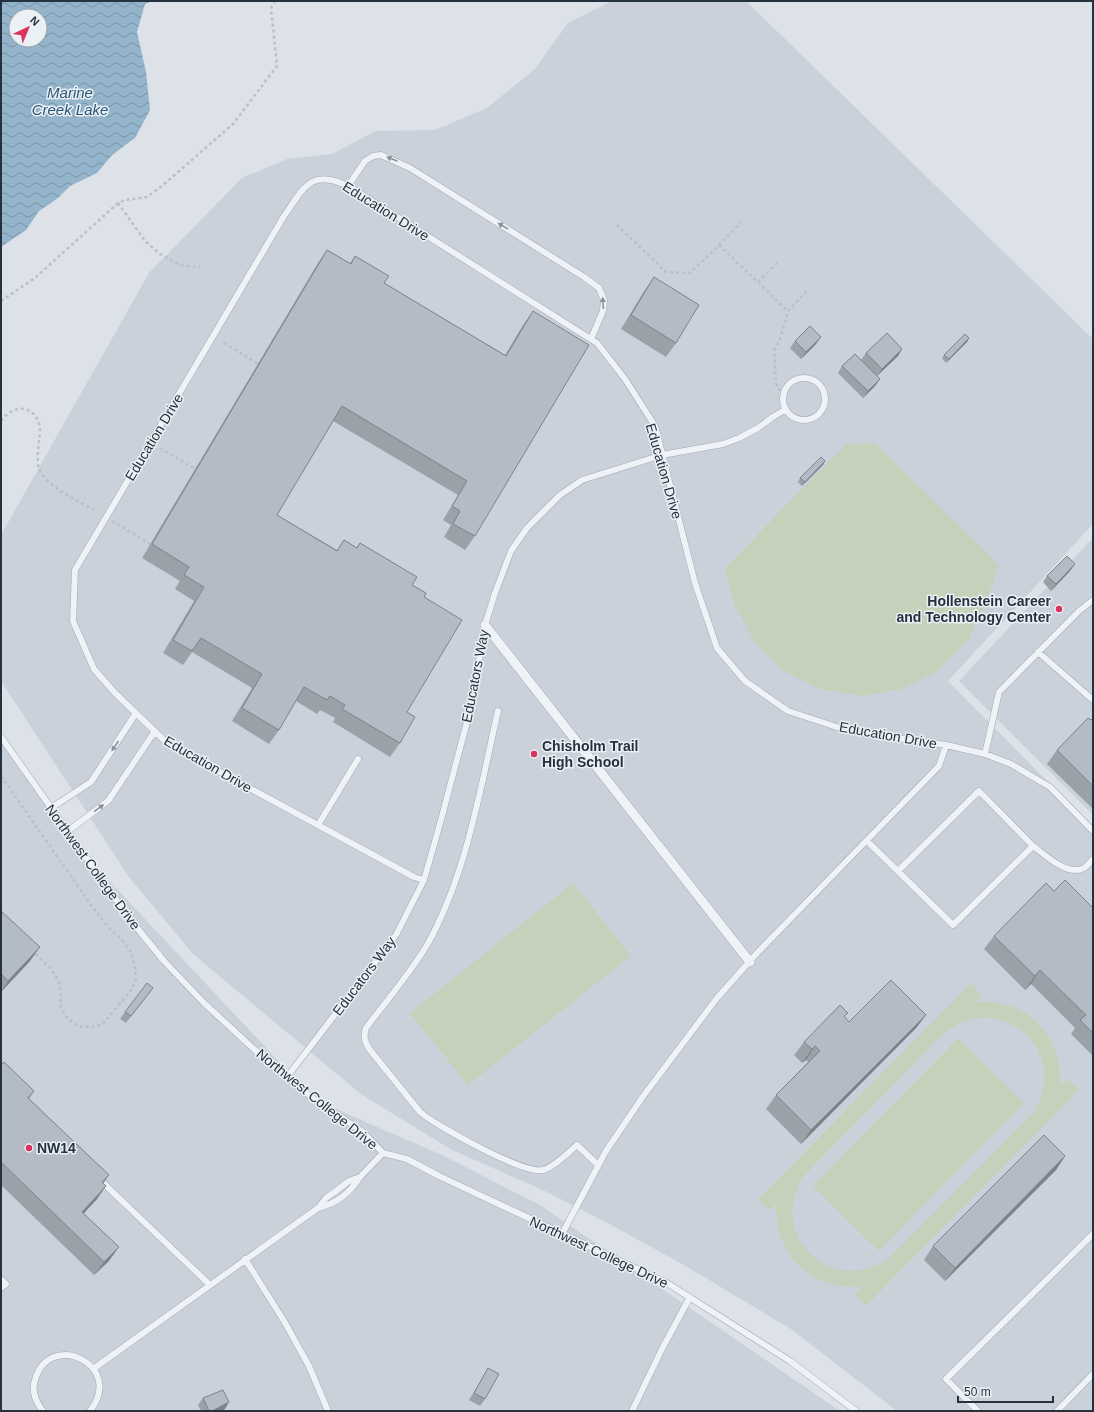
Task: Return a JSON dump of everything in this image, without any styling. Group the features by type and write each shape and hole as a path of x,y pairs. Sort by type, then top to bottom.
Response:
{"street":[{"path":"485,625 750,962"}],"lane":[{"path":"348,186 365,161 373,156 381,155 410,168 537,247 599,288 604,300 603,311 591,339"},
{"name":"Education Drive","path":"424,880 414,877 168,744 115,692 94,669 73,621 75,570 280,222 301,192 308,184 317,179 335,180 348,186 597,343 625,379 654,426 695,583 717,648 745,681 788,711 849,731 946,745 985,754 1010,764 1050,787 1093,831"},
{"path":"803,378 810,379 821,387 824,393 824,406 816,416 803,420 791,415 786,409 784,396 786,389 796,380 803,378"},
{"name":"Educators Way","path":"287,1077 396,935 424,880 472,703 485,625 510,551 527,528 560,495 582,480 662,455 723,444 758,428 773,416 786,409"},
{"path":"985,754 999,692 1078,611 1093,600"},
{"path":"1038,652 1093,700"},
{"path":"498,711 473,823 443,914 408,975 366,1028 364,1039 370,1050 420,1112 445,1129 499,1156 535,1170 545,1170 577,1145 598,1165"},
{"path":"51,808 91,782 136,713"},
{"path":"68,831 108,801 155,731"},
{"name":"Northwest College Drive","path":"1,737 129,918 164,961 204,1003 315,1100 363,1132 383,1153 407,1159 439,1176 667,1283 790,1361 856,1411"},
{"path":"562,1234 606,1150 644,1094 717,998 939,766 946,745"},
{"path":"318,825 358,759"},
{"path":"898,871 979,791 1033,846 1057,864 1065,868 1077,870 1084,868 1093,859"},
{"path":"867,840 953,925 1033,846"},
{"path":"318,1208 341,1198 354,1187 360,1177 383,1153"},
{"path":"96,1175 209,1284"},
{"path":"93,1369 209,1284 318,1208 326,1198 349,1181 360,1177"},
{"path":"978,1411 946,1379 1093,1234"},
{"path":"246,1259 309,1366 328,1411"},
{"path":"1,1279 6,1284 1,1288"},
{"path":"632,1411 662,1347 690,1297"},
{"path":"43,1411 35,1399 33,1390 34,1382 40,1367 53,1357 70,1355 84,1360 98,1376 100,1390 95,1405 90,1411"},
{"path":"1057,1411 1093,1374"}],"path":[{"path":"1,301 35,278 118,203 125,200 147,197 162,186 233,124 253,100 277,66 271,8 275,1"},
{"path":"118,203 145,241 160,254 180,266 200,267"},
{"path":"617,225 666,272 690,273 720,245 741,222"},
{"path":"720,245 788,310"},
{"path":"758,282 779,261"},
{"path":"784,396 776,384 773,355 780,339 788,310 808,290"},
{"path":"224,344 258,364"},
{"path":"1,421 8,413 15,409 24,409 32,413 36,417 40,426 38,458 40,470 48,482 94,510"},
{"path":"160,448 195,469"},
{"path":"108,519 150,544"},
{"path":"1,776 91,905 131,952 135,966 136,979 132,989 102,1025 90,1027 78,1026 67,1018 60,1005 61,995 59,982 52,970 29,947"}],"shaded area":[{"name":"Chisholm Trail High School","path":"611,1 746,1 1093,339 1093,524 948,681 1093,827 1093,1411 897,1411 791,1329 684,1265 545,1191 450,1149 361,1094 193,954 129,877 1,681 1,535 149,273 242,178 287,159 332,154 376,131 435,130 487,108 535,69 568,23"},
{"name":"Hollenstein Career and Technology Center","path":"1093,538 1093,815 959,681"},
{"path":"1,737 85,855 315,1100 442,1155 540,1205 840,1411 1,1411"}],"green space":[{"path":"875,443 999,565 986,603 968,640 939,670 902,689 861,696 820,689 782,670 753,640 734,603 725,568 846,444"},
{"path":"573,883 631,956 468,1085 410,1013"},
{"path":"971,983 982,995 976,1002 994,1003 1011,1007 1026,1013 1038,1023 1048,1036 1055,1050 1059,1067 1060,1085 1067,1079 1079,1090 866,1306 855,1294 861,1287 842,1286 826,1282 811,1275 799,1265 789,1253 782,1239 777,1222 776,1204 769,1211 758,1199","holes":["984,1017 1002,1020 1017,1027 1029,1037 1038,1050 1043,1064 1044,1079 1041,1095 1034,1112 887,1260 865,1269 844,1271 826,1265 810,1254 799,1239 793,1220 794,1199 803,1177 947,1031 962,1023 978,1018"]},
{"path":"958,1038 1024,1103 879,1251 813,1186"}],"water":[{"name":"Marine Creek Lake","path":"1,1 152,1 145,4 137,32 146,72 150,110 135,138 112,155 97,173 70,186 58,198 39,211 26,230 1,247"}],"building":[{"path":"327,250 351,264 355,256 389,276 384,283 506,356 533,311 589,345 475,536 453,524 460,511 452,506 467,481 342,406 277,515 337,551 344,540 357,548 360,543 417,577 412,585 426,593 424,597 462,620 407,712 415,717 400,743 342,709 345,705 330,696 327,700 304,687 279,730 242,708 262,674 201,638 192,651 173,640 204,587 184,575 189,567 152,544"},
{"path":"654,277 699,305 676,343 631,315"},
{"path":"810,326 821,337 806,352 795,341"},
{"path":"887,333 902,349 882,369 866,353"},
{"path":"965,334 969,338 949,359 944,355"},
{"path":"855,354 880,379 868,391 842,366"},
{"path":"821,457 825,461 805,482 800,478"},
{"path":"1067,556 1075,564 1056,584 1047,576"},
{"path":"1088,718 1091,720 1093,718 1093,786 1057,750"},
{"path":"1065,880 1093,908 1093,1033 1080,1020 1086,1015 1040,970 1035,976 994,936 1046,883 1054,891"},
{"path":"1,911 40,947 8,981 2,975 1,976"},
{"path":"891,980 926,1015 811,1130 776,1095 820,1051 815,1046 812,1049 804,1042 840,1005 848,1013 844,1016 849,1022"},
{"path":"147,983 153,988 131,1016 125,1012"},
{"name":"NW14","path":"4,1062 34,1091 28,1098 109,1175 102,1182 106,1186 82,1212 119,1247 104,1262 1,1162 1,1065"},
{"path":"1044,1135 1065,1156 955,1268 933,1246"},
{"path":"488,1368 499,1374 485,1399 474,1393"},
{"path":"223,1390 229,1402 212,1411 209,1411 203,1398"}],"place":[{"name":"Hollenstein Career and Technology Center","path":"1059,609"},
{"name":"Chisholm Trail High School","path":"534,754"},
{"name":"NW14","path":"29,1148"}]}
